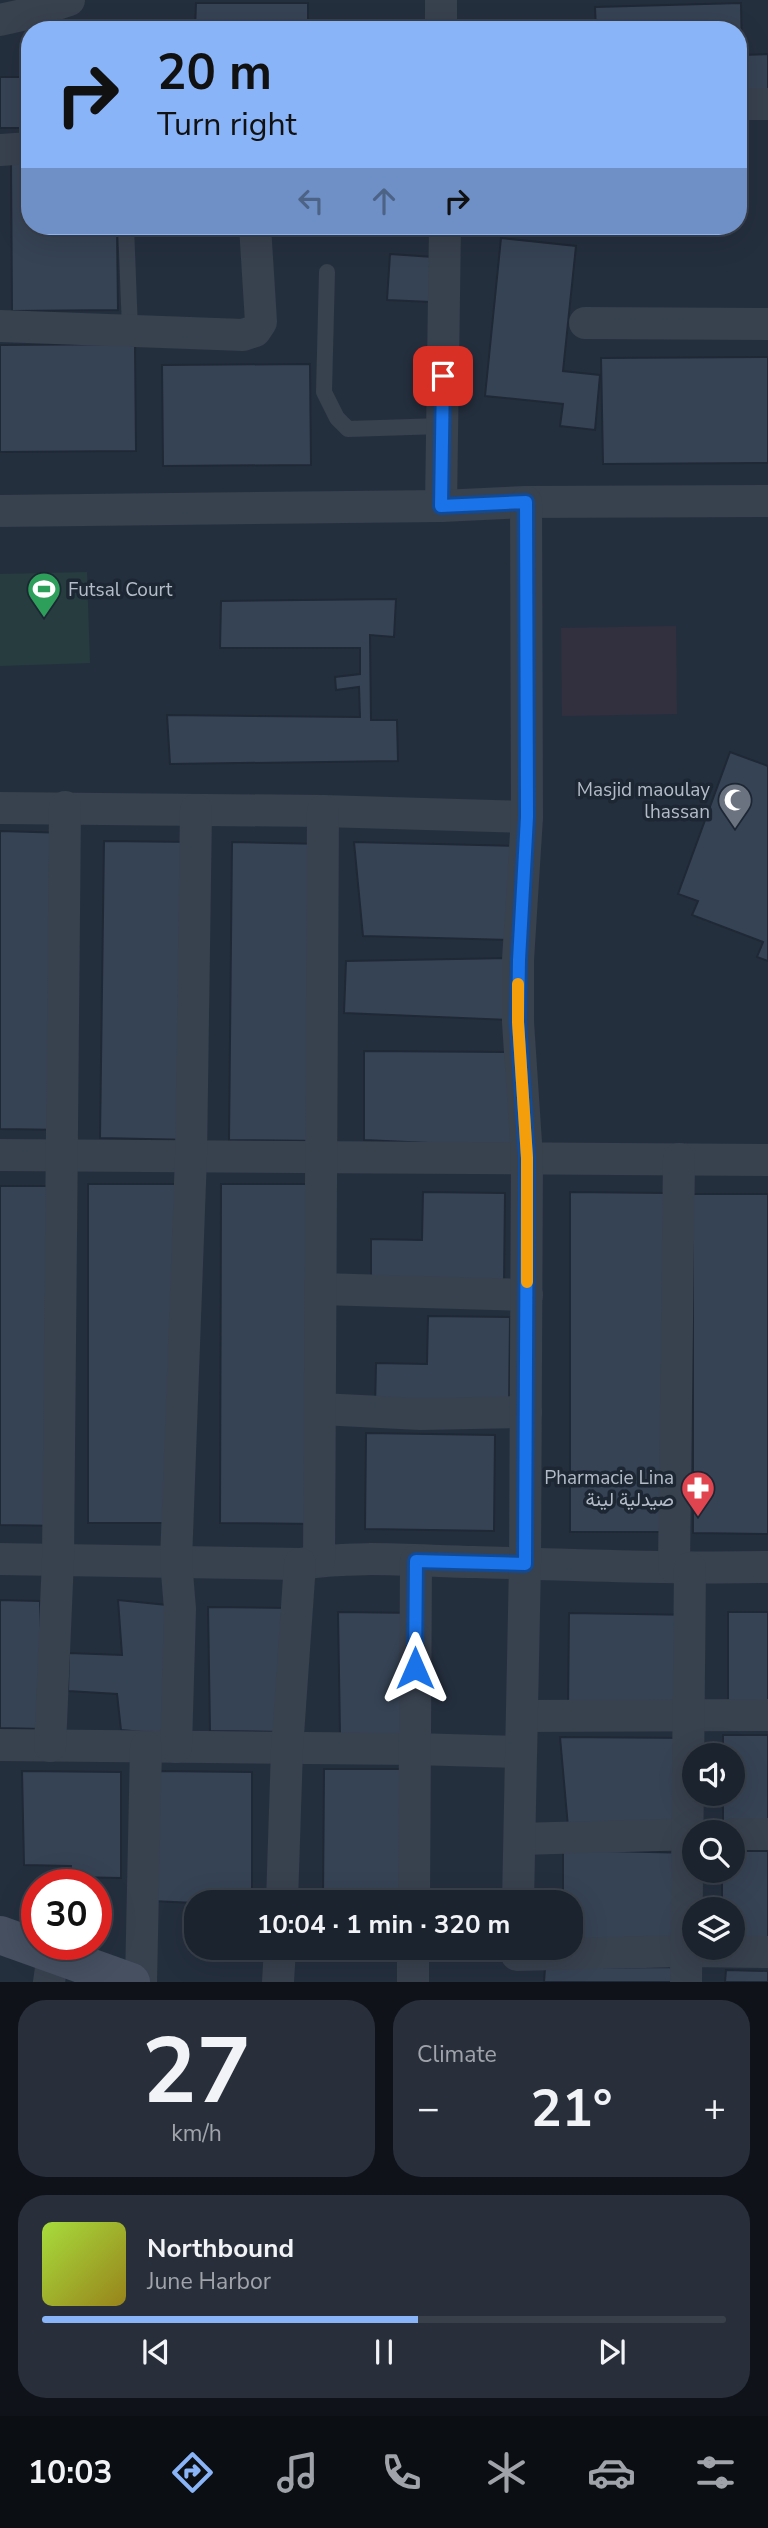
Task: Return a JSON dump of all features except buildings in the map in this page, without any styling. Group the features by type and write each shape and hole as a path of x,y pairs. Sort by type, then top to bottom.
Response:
{"street":[{"path":"0,20 69,0"},
{"path":"441,0 441,21"},
{"path":"747,104 768,104"},
{"path":"0,149 21,148"},
{"path":"0,326 243,335 255,331 261,322 256,235"},
{"path":"441,506 445,235"},
{"path":"585,323 768,324"},
{"path":"0,511 441,506 526,502 768,501"},
{"path":"518,1890 527,1295 527,1158 518,1009 527,817 526,502"},
{"path":"50,1746 58,1559 65,807"},
{"path":"0,808 323,811 527,817"},
{"path":"141,1982 161,1747 180,1608 176,1561 191,1156 197,810"},
{"path":"282,1890 288,1749 309,1563 320,1409 323,811"},
{"path":"0,1155 768,1160"},
{"path":"679,1159 682,1568 691,1820"},
{"path":"320,1289 527,1295"},
{"path":"320,1409 421,1414 526,1412"},
{"path":"0,1559 309,1563 416,1561 682,1568 768,1567"},
{"path":"414,1890 416,1561"},
{"path":"522,1716 768,1715"},
{"path":"0,1745 522,1752"},
{"path":"520,1839 682,1834"},
{"path":"745,1834 768,1835"},
{"path":"0,1935 51,1969 131,1982"},
{"path":"517,1962 682,1951"},
{"path":"745,1952 768,1952"},
{"path":"278,1982 279,1960"},
{"path":"413,1982 414,1960"},
{"path":"686,1960 686,1982"}],"lane":[{"path":"126,235 130,330"},
{"path":"327,272 324,392 337,418 348,429 442,426"}],"shaded area":[{"path":"676,626 677,714 562,716 561,628"}],"green space":[{"name":"Futsal Court","path":"87,572 90,663 0,666 0,574"}],"slow traffic":[{"path":"518,984 527,1158 527,1282"}],"place":[{"name":"Futsal Court","path":"44,619"},
{"name":"Masjid maoulay lhassan","path":"735,830"},
{"name":"Pharmacie Lina صيدلية لينة","path":"698,1518"}],"route":[{"path":"415,1668 416,1561 525,1564 527,1158 518,1022 527,817 526,502 441,506 443,376"}]}
